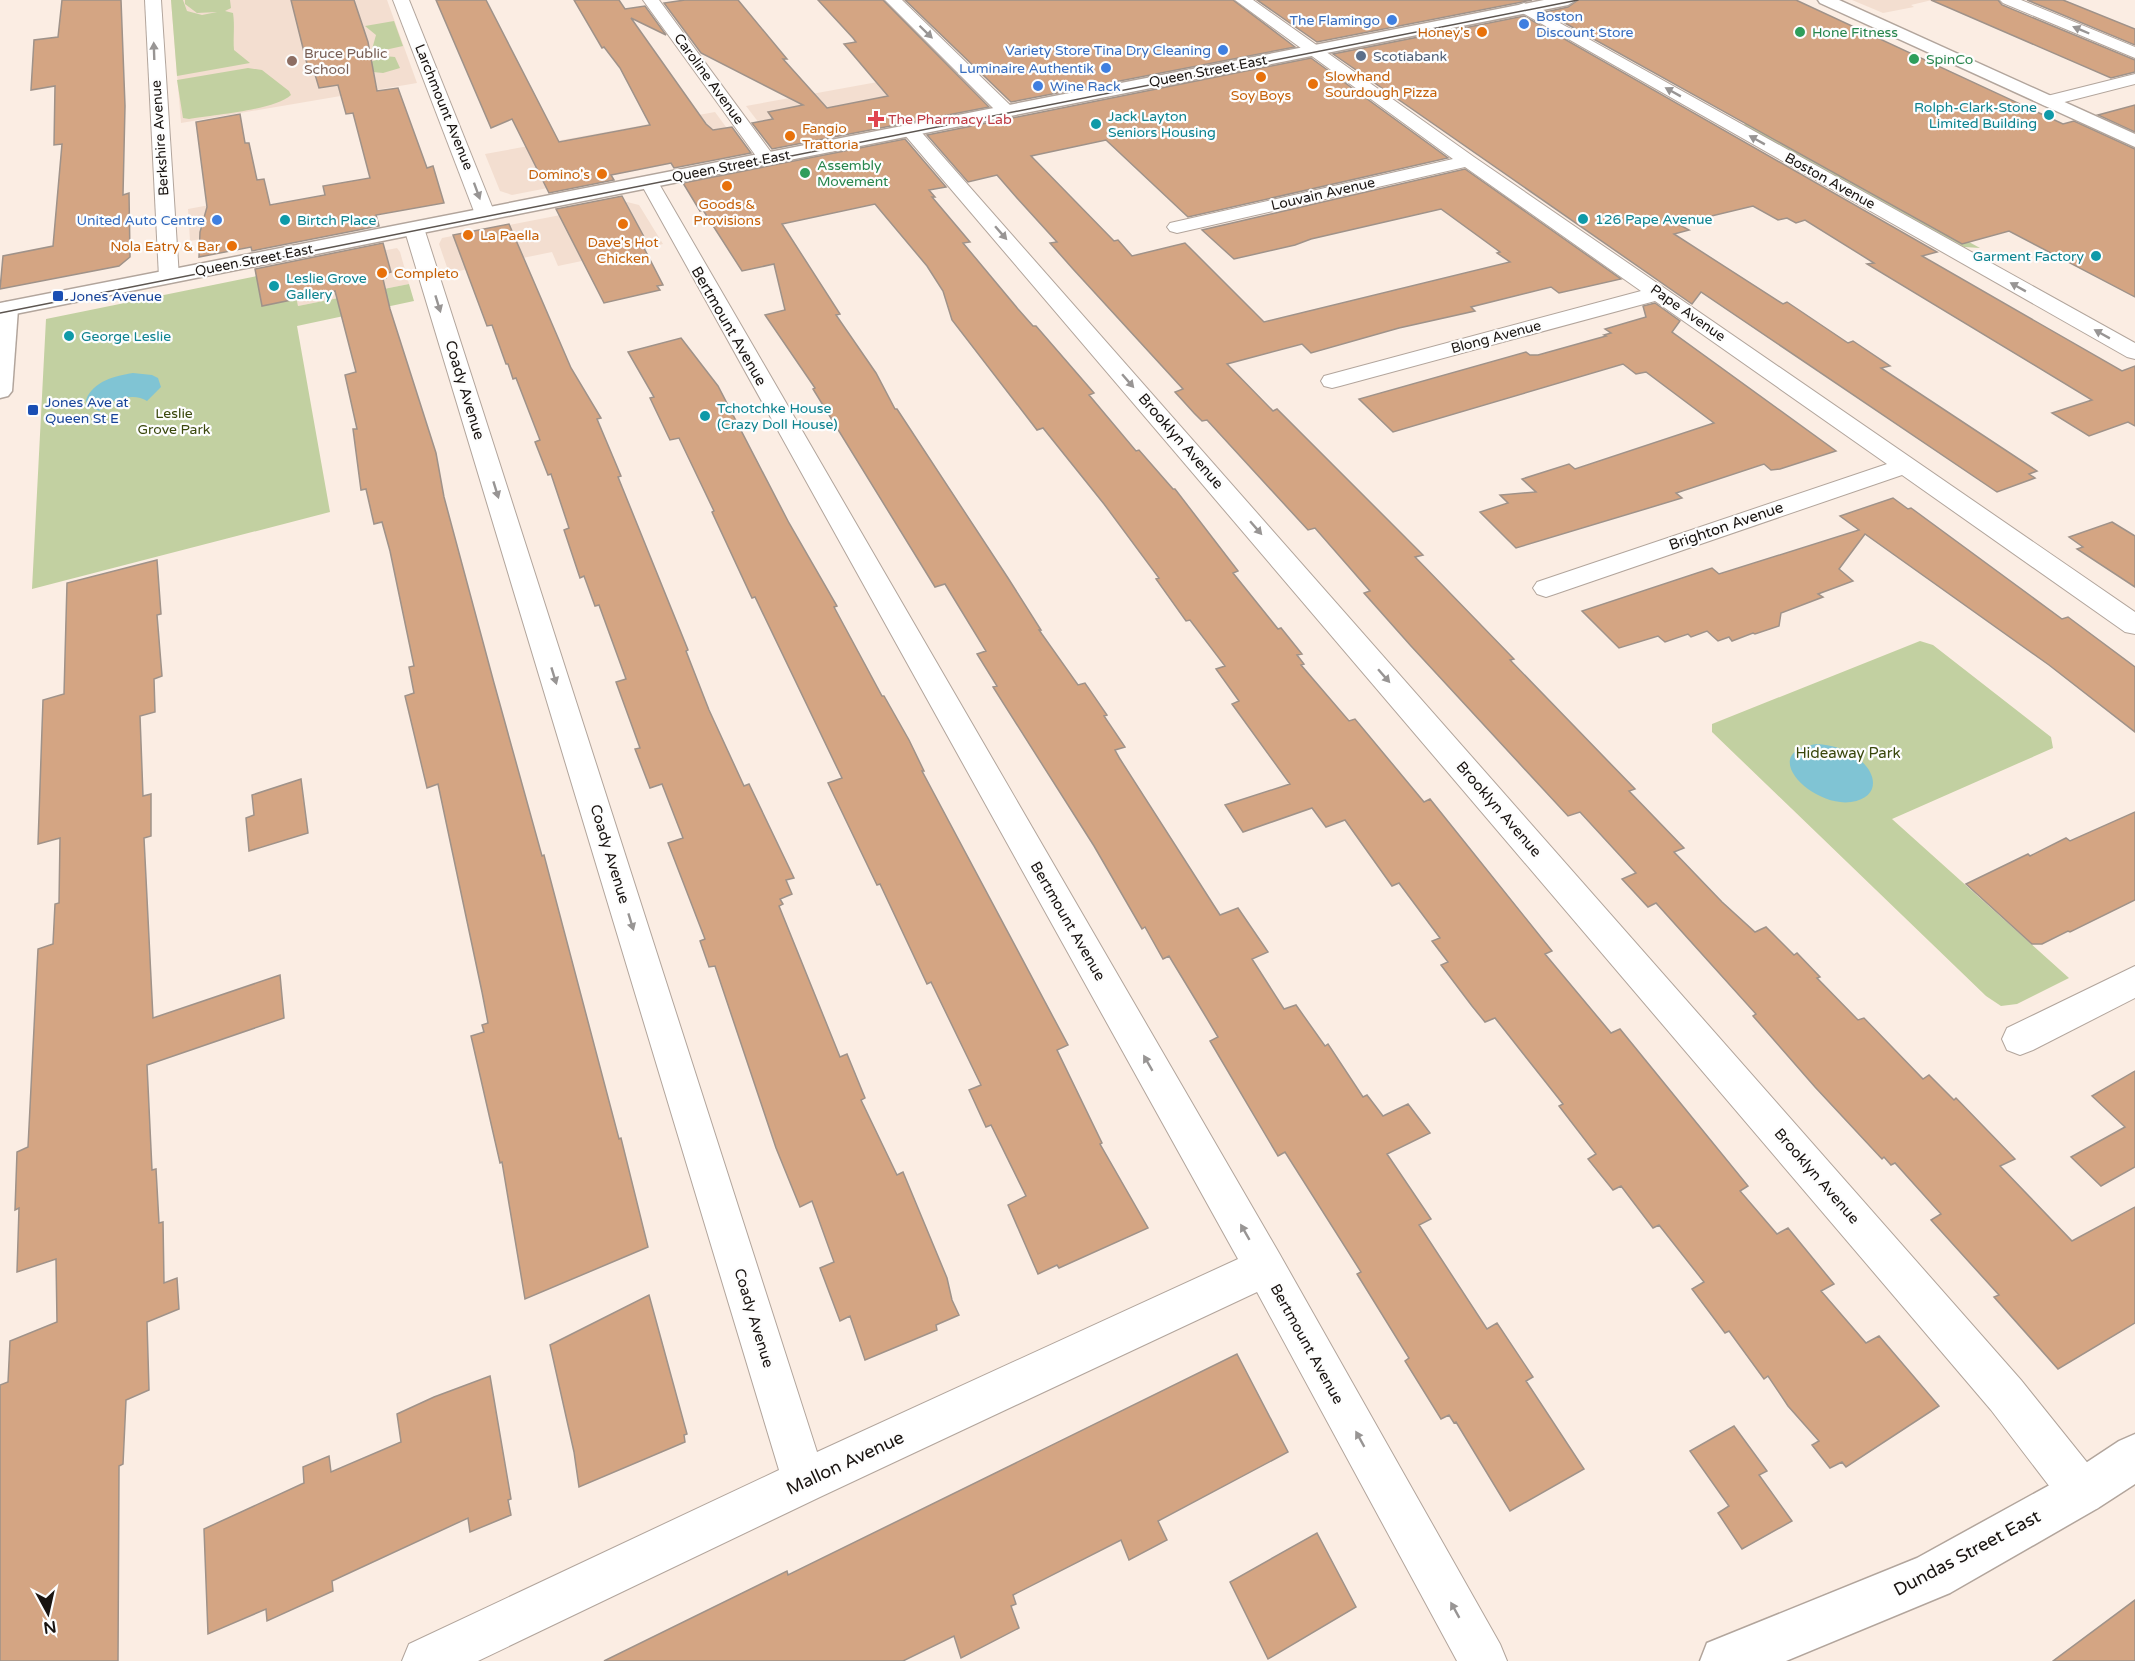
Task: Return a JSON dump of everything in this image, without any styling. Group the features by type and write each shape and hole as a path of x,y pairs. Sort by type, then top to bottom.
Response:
{"main road":[{"name":"Queen Street East","path":"3,310 1534,4 1568,0"},
{"path":"1826,0 2135,141"},
{"path":"0,391 3,310"},
{"name":"Dundas Street East","path":"1725,1661 1933,1576 2082,1492 2135,1457"}],"street":[{"name":"Berkshire Avenue","path":"153,0 169,277"},
{"name":"Larchmount Avenue","path":"401,0 484,214"},
{"name":"Caroline Avenue","path":"651,0 767,159"},
{"path":"893,0 1006,111"},
{"name":"Pape Avenue","path":"1243,0 1468,161 2135,625"},
{"path":"2014,2 2039,0"},
{"path":"2014,2 2135,53"},
{"name":"Boston Avenue","path":"1534,4 2135,352"},
{"path":"2049,101 2135,79"},
{"name":"Brooklyn Avenue","path":"910,130 1999,1386 2082,1492"},
{"name":"Louvain Avenue","path":"1177,227 1468,161"},
{"name":"Bertmount Avenue","path":"649,182 1265,1267 1483,1661"},
{"name":"Coady Avenue","path":"414,228 804,1481"},
{"name":"Blong Avenue","path":"1332,381 1659,293"},
{"name":"Brighton Avenue","path":"1546,588 1907,465"},
{"path":"2020,1039 2135,981"},
{"name":"Mallon Avenue","path":"426,1661 804,1481 1265,1267"}],"shaded area":[{"name":"Bruce Public School","path":"171,0 387,0 417,83 181,123"},
{"path":"1852,0 1932,0 1911,5 1914,7 1883,13"},
{"path":"949,69 981,101 772,140 746,106"},
{"path":"715,112 737,142 731,152 512,195 500,191 485,154"},
{"name":"United Auto Centre","path":"242,199 222,235 190,241 188,209"},
{"path":"627,202 639,205 663,244 558,266 552,252 449,273 439,244 442,238"},
{"path":"397,248 409,284 298,306 291,269"}],"green space":[{"path":"171,0 183,0 187,11 202,15 217,12 197,13 185,4 185,0 230,0 231,8 225,11 233,13 234,50 250,63 177,76"},
{"path":"394,21 403,46 371,53 376,35 365,26"},
{"path":"384,56 395,57 400,68 383,73 373,72 371,62"},
{"path":"248,68 262,70 291,95 272,105 258,108 228,114 183,118 177,80"},
{"path":"1748,121 1980,248 1964,247 1744,125"},
{"name":"Leslie Grove Park","path":"291,269 298,306 409,284 414,301 297,326 330,512 32,589 46,319"},
{"name":"Hideaway Park","path":"1920,641 1933,645 2051,737 2053,748 1892,819 2069,978 2017,1004 2001,1006 1986,996 1712,732 1712,724"}],"water":[{"path":"133,373 158,378 161,387 147,401 135,397 122,398 99,411 87,404 89,394 99,384"},
{"path":"1817,744 1842,749 1863,763 1872,776 1872,789 1868,795 1851,802 1836,802 1821,797 1796,778 1790,767 1791,757 1799,749"}],"building":[{"path":"62,0 121,0 125,106 123,195 129,193 130,257 119,266 0,289 3,256 53,246 62,144 54,145 55,86 31,90 34,40 58,37"},
{"path":"291,0 354,0 368,42 377,91 398,88 427,168 433,166 444,203 376,215 379,226 252,251 251,247 199,257 200,232 207,207 196,122 240,114 245,143 249,143 257,180 264,179 270,205 325,195 323,186 370,178 353,113 346,114 338,85 319,88 314,71 309,72"},
{"path":"436,0 486,0 559,142 650,125 620,68 604,47 602,48 574,0 619,0 625,9 645,6 666,35 631,18 706,124 713,130 732,127 751,153 674,168 671,163 611,175 614,180 549,193 512,119 491,128"},
{"path":"685,0 738,0 787,59 783,59 827,108 888,96 844,44 856,42 818,0 883,0 989,107 772,149 752,123 773,119 768,112 803,105 701,53 664,3"},
{"path":"905,0 1233,0 1295,47 1011,102"},
{"path":"1257,0 1532,0 1317,42"},
{"path":"1578,0 1796,0 2063,124 2074,121 2135,149 2135,297 2009,231 1962,244 1545,12 1568,7"},
{"path":"1931,0 1998,0 2002,5 2135,60 2135,72 2111,78"},
{"path":"2027,0 2063,0 2135,29 2135,45"},
{"path":"1524,16 1937,252 1922,256 2122,371 2135,366 2135,426 2128,422 2089,436 2052,413 2092,400 1867,264 1874,263 1805,220 1796,223 1787,218 1778,220 1753,206 1678,224 1689,230 1674,234 1783,304 1787,302 1848,343 1853,341 1890,366 1881,368 2037,471 2029,474 2035,478 1997,492 1701,292 1692,304 1333,54"},
{"path":"1311,58 1448,158 1188,217 1106,140 1031,156 1114,241 1118,240 1132,256 1185,243 1264,322 1510,262 1497,253 1500,252 1441,209 1234,259 1202,230 1465,169 1621,279 1559,293 1551,287 1471,307 1475,311 1399,328 1311,353 1302,344 1227,364 1273,411 1277,409 1423,555 1415,557 1514,659 1510,660 1635,789 1629,791 1684,848 1674,852 1722,902 1755,932 1766,927 1794,955 1797,953 1820,977 1817,978 1858,1020 1864,1018 1923,1079 1929,1075 1954,1100 1956,1098 2015,1159 2000,1166 2072,1241 2135,1207 2135,1323 2058,1369 1994,1297 1999,1295 1931,1220 1941,1214 1895,1163 1891,1165 1884,1157 1882,1159 1815,1087 1753,1016 1756,1014 1656,903 1648,907 1622,879 1636,873 1580,812 1568,816 1364,593 1370,591 1315,528 1308,530 1207,420 1202,421 1194,413 1175,392 1183,389 1050,243 1057,242 997,175 968,182 927,135"},
{"path":"2135,105 2135,132 2098,115"},
{"path":"905,139 946,187 929,190 935,197 932,197 970,242 963,243 1018,309 1033,326 1036,326 1094,393 1089,395 1136,451 1139,450 1175,489 1238,571 1233,573 1278,629 1281,628 1302,654 1297,655 1304,664 1301,665 1349,721 1355,719 1424,802 1430,799 1552,951 1545,954 1611,1033 1620,1029 1748,1186 1740,1191 1777,1234 1788,1228 1834,1284 1821,1291 1866,1343 1879,1336 1939,1406 1846,1467 1842,1462 1830,1468 1812,1445 1819,1441 1788,1406 1768,1376 1764,1379 1729,1331 1725,1333 1692,1289 1704,1282 1659,1225 1653,1228 1621,1186 1613,1190 1588,1159 1596,1154 1559,1106 1563,1104 1495,1018 1485,1022 1472,1006 1441,965 1448,962 1432,941 1440,938 1399,883 1392,886 1345,820 1326,827 1312,808 1243,832 1225,805 1290,784 1232,704 1239,701 1216,669 1225,666 1190,620 1186,621 1156,579 1159,578 1104,504 1043,428 1037,430 952,320 943,291 927,266 875,204 782,224 840,314 836,315 876,373 895,409 1008,578 1041,630 1039,630 1078,685 1085,683 1107,715 1104,716 1125,747 1115,750 1120,759 1220,915 1238,908 1268,952 1252,959 1284,1009 1296,1005 1325,1046 1328,1044 1363,1097 1367,1095 1383,1116 1408,1104 1430,1133 1387,1154 1431,1219 1419,1225 1487,1329 1497,1323 1533,1377 1526,1381 1584,1469 1510,1511 1456,1422 1454,1423 1449,1415 1441,1419 1405,1361 1409,1358 1357,1274 1361,1272 1285,1152 1278,1156 1210,1041 1218,1037 1169,956 1163,959 1145,927 1142,929 1094,846 993,687 997,686 977,654 986,651 945,584 935,587 813,389 815,388 765,315 785,310 774,264 742,271 683,183"},
{"path":"622,196 649,246 644,248 663,285 657,286 660,290 604,303 556,209"},
{"path":"509,224 571,368 601,418 597,419 621,476 618,477 688,650 686,651 709,710 744,786 749,784 794,878 786,880 792,894 780,899 783,904 779,906 840,1057 847,1054 865,1098 861,1100 897,1175 903,1172 947,1278 952,1300 959,1315 936,1325 937,1330 865,1360 850,1316 840,1321 820,1268 834,1262 812,1201 800,1207 776,1148 715,966 709,967 700,941 705,939 668,843 683,838 662,784 650,788 635,749 640,748 616,682 626,679 599,605 595,606 584,576 580,578 564,530 569,528 551,474 548,475 535,442 540,440 516,378 513,379 508,364 506,364 492,325 487,326 453,235"},
{"path":"383,243 391,272 385,274 386,278 383,279 390,309 436,453 444,497 542,856 544,855 619,1139 621,1138 648,1247 525,1299 502,1162 500,1163 471,1036 484,1032 482,1025 488,1023 438,784 427,788 405,696 414,693 409,667 414,666 390,551 382,522 374,524 366,489 361,490 353,429 357,429 345,375 356,372 335,291 262,306 255,269"},
{"path":"1655,303 1680,321 1672,332 1836,451 1780,469 1771,470 1764,464 1676,493 1682,498 1516,548 1480,512 1508,503 1500,495 1536,492 1522,479 1569,464 1575,469 1714,423 1646,372 1636,374 1623,364 1393,432 1359,399 1526,352 1530,355 1538,355 1606,336 1604,335 1611,333 1605,329 1646,317 1643,306"},
{"path":"681,338 718,386 789,523 837,606 834,607 882,696 909,740 924,771 922,771 1068,1045 1057,1050 1102,1143 1100,1144 1148,1228 1059,1268 1057,1265 1038,1274 1008,1205 1026,1196 991,1125 986,1127 969,1090 981,1085 931,982 927,984 880,884 877,885 828,783 842,778 755,597 752,598 679,438 670,440 650,398 654,397 628,352"},
{"path":"1893,498 1908,509 1911,508 2062,619 2068,617 2135,667 2135,732 2049,665 1865,534 1839,569 1853,581 1818,594 1823,597 1781,613 1779,626 1732,641 1729,637 1718,641 1707,631 1691,637 1688,634 1665,642 1658,636 1619,648 1582,611 1712,568 1719,574 1859,530 1840,516"},
{"path":"2112,522 2135,536 2135,587 2077,549 2083,547 2069,537"},
{"path":"157,560 161,614 157,615 162,676 154,679 155,712 140,716 143,796 151,794 151,836 144,838 153,1018 280,975 284,1018 147,1065 152,1170 156,1169 159,1223 163,1222 164,1283 177,1278 179,1309 147,1322 149,1390 126,1400 123,1464 119,1466 118,1661 0,1661 0,1385 8,1382 10,1341 57,1322 56,1259 17,1272 19,1208 15,1210 17,1152 28,1147 38,949 53,944 55,904 59,903 60,838 38,844 43,700 64,694 67,583"},
{"path":"301,779 308,833 249,851 246,818 254,815 252,795"},
{"path":"2135,812 2135,900 2042,944 2032,944 1966,884 2028,854 2030,856 2066,838 2070,841"},
{"path":"2135,1071 2135,1167 2101,1186 2071,1157 2125,1127 2092,1096"},
{"path":"649,1295 687,1434 684,1435 685,1442 579,1487 574,1452 550,1345"},
{"path":"1237,1354 1288,1452 1158,1521 1167,1540 1129,1560 1121,1540 1013,1595 1016,1604 1011,1606 1019,1628 961,1658 954,1636 903,1661 604,1661 787,1571 788,1575"},
{"path":"490,1376 511,1499 508,1500 511,1515 470,1532 468,1518 332,1581 333,1591 267,1621 266,1609 208,1634 204,1529 304,1483 303,1467 329,1456 331,1472 401,1442 397,1414"},
{"path":"1734,1426 1767,1471 1759,1475 1792,1521 1742,1549 1718,1513 1729,1506 1690,1451"},
{"path":"1317,1533 1356,1607 1268,1659 1230,1582"},
{"path":"2135,1600 2135,1661 2053,1661"}],"tram line":[{"path":"0,313 1578,0"}],"place":[{"name":"The Flamingo","path":"1392,20"},
{"name":"Boston Discount Store","path":"1524,24"},
{"name":"Honey's","path":"1482,32"},
{"name":"Hone Fitness","path":"1800,32"},
{"name":"Variety Store Tina Dry Cleaning","path":"1223,50"},
{"name":"Scotiabank","path":"1361,56"},
{"name":"SpinCo","path":"1914,59"},
{"name":"Bruce Public School","path":"292,61"},
{"name":"Luminaire Authentik","path":"1106,68"},
{"name":"Soy Boys","path":"1261,77"},
{"name":"Slowhand Sourdough Pizza","path":"1313,84"},
{"name":"Wine Rack","path":"1038,86"},
{"name":"Rolph-Clark-Stone Limited Building","path":"2049,115"},
{"name":"The Pharmacy Lab","path":"876,119"},
{"name":"Jack Layton Seniors Housing","path":"1096,124"},
{"name":"Fangio Trattoria","path":"790,136"},
{"name":"Assembly Movement","path":"805,173"},
{"name":"Domino's","path":"602,174"},
{"name":"Goods & Provisions","path":"727,186"},
{"name":"126 Pape Avenue","path":"1583,219"},
{"name":"United Auto Centre","path":"217,220"},
{"name":"Birtch Place","path":"285,220"},
{"name":"Dave's Hot Chicken","path":"623,224"},
{"name":"La Paella","path":"468,235"},
{"name":"Nola Eatry & Bar","path":"232,246"},
{"name":"Garment Factory","path":"2096,256"},
{"name":"Completo","path":"382,273"},
{"name":"Leslie Grove Gallery","path":"274,286"},
{"name":"Jones Avenue","path":"58,296"},
{"name":"George Leslie","path":"69,336"},
{"name":"Jones Ave at Queen St E","path":"33,410"},
{"name":"Tchotchke House (Crazy Doll House)","path":"705,416"}]}
